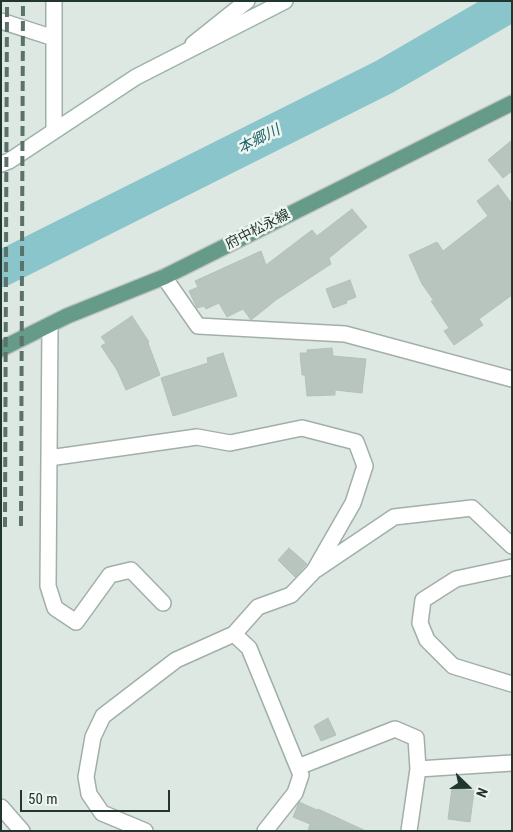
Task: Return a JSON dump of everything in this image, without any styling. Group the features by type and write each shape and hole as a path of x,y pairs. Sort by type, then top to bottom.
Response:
{"main road":[{"name":"府中松永線","path":"1,349 67,316 164,277 512,103"}],"street":[{"path":"54,1 54,130"},
{"path":"178,55 247,1"},
{"path":"1,164 9,161 136,77 284,1"},
{"path":"1,21 54,38"},
{"path":"164,277 198,326 345,334 512,379"},
{"path":"50,325 48,586 55,608 76,622 110,576 131,570 163,603"},
{"path":"49,458 197,437 230,443 302,428 356,442 365,466 353,503 314,571"},
{"path":"145,831 102,813 88,794 86,777 93,738 103,716 176,660 234,634 258,607 291,595 314,571 394,517 472,508 512,546"},
{"path":"512,567 456,579 423,600 420,623 427,640 453,666 512,684"},
{"path":"234,634 249,648 301,775 295,793 265,831"},
{"path":"298,767 395,729 416,738 418,769 409,831"},
{"path":"418,769 512,764"},
{"path":"1,807 22,831"}],"building":[{"path":"512,140 512,171 503,178 488,160"},
{"path":"498,185 512,204 512,295 479,319 483,325 454,345 444,331 449,328 431,301 434,301 422,284 409,255 437,242 443,251 488,216 477,201"},
{"path":"352,209 367,227 329,258 331,264 276,300 251,320 243,309 227,317 219,303 206,309 204,306 197,308 189,291 198,287 195,281 261,251 266,265 312,230 317,236"},
{"path":"350,280 356,297 346,301 347,303 333,308 326,289"},
{"path":"132,316 149,342 160,375 126,390 117,370 101,346 106,343 101,337"},
{"path":"332,348 333,356 366,359 362,393 335,390 335,395 307,396 305,375 302,375 300,353 307,353 307,350"},
{"path":"223,353 237,396 173,416 161,378 208,363 207,358"},
{"path":"289,548 307,564 295,577 278,560"},
{"path":"328,718 336,735 321,741 314,726"},
{"path":"452,788 474,791 470,822 448,819"},
{"path":"299,802 366,831 308,831 310,824 293,817"}],"waterway":[{"name":"本郷川","path":"1,269 384,77 512,3"}],"railway":[{"path":"5,527 7,1"},
{"path":"21,526 23,1"}]}
